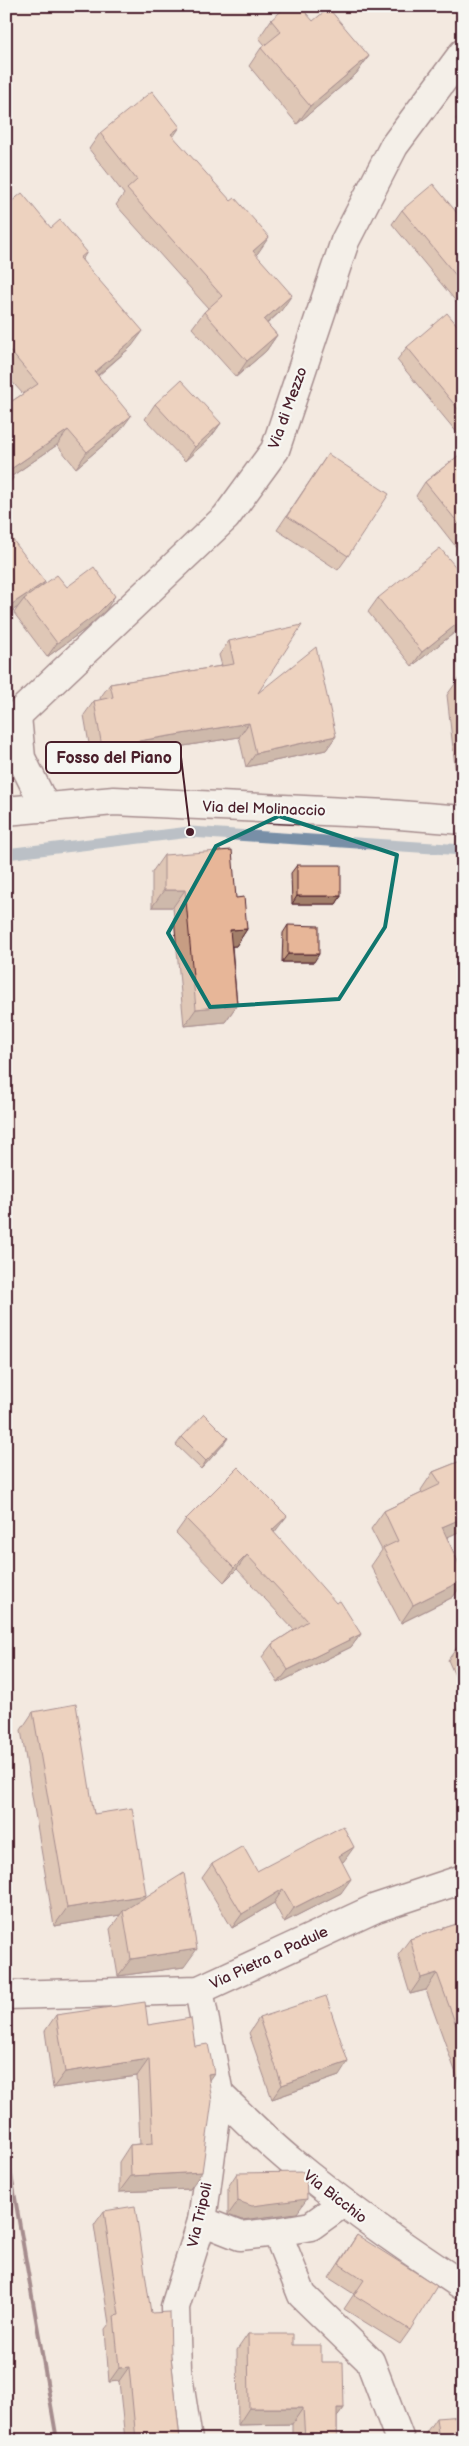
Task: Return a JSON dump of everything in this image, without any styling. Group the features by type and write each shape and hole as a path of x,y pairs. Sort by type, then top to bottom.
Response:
{"street":[{"name":"Via di Mezzo","path":"12,721 226,517 275,450 345,241 394,146 463,53"},
{"path":"12,721 20,758 46,808"},
{"name":"Via del Molinaccio","path":"6,811 114,801 387,814 463,820"},
{"name":"Via Pietra a Padule","path":"6,1996 198,1990 376,1908 463,1878"},
{"name":"Via Tripoli","path":"188,2440 177,2368 175,2307 202,2220 218,2094 198,1990"},
{"name":"Via Bicchio","path":"218,2094 290,2161 343,2203 381,2232 463,2286"},
{"path":"202,2220 240,2236 277,2232 311,2226 343,2203"},
{"path":"277,2232 302,2294 370,2361 400,2440"}],"highlighted area":[{"path":"279,816 397,855 385,927 339,999 210,1007 168,933 216,846"}],"building":[{"path":"287,6 300,6 313,21 325,11 327,13 330,10 369,56 310,106 261,48 281,32 271,20"},
{"path":"152,91 180,127 171,134 231,201 235,198 269,237 253,251 292,295 264,320 277,335 247,361 204,312 222,296 127,189 137,180 100,133"},
{"path":"433,184 463,220 463,284 402,210"},
{"path":"22,193 51,228 60,220 87,252 80,258 143,331 95,372 131,416 87,452 68,430 8,471 13,478 6,483 6,405 38,384 6,346 6,206"},
{"path":"447,313 463,332 463,415 407,347"},
{"path":"181,380 221,423 195,447 155,404"},
{"path":"463,452 463,529 425,482"},
{"path":"328,454 389,494 348,556 287,516"},
{"path":"6,531 45,582 6,608"},
{"path":"440,548 463,576 463,619 422,652 378,598"},
{"path":"94,567 115,596 98,613 57,643 24,599 57,575 67,587"},
{"path":"302,625 258,693 316,647 336,736 256,753 249,723 102,747 94,701 113,697 110,684 234,664 229,641"},
{"path":"460,677 463,677 463,703"},
{"path":"232,850 236,898 244,897 247,929 230,930 237,1005 196,1009 185,890 164,890 164,855"},
{"path":"297,865 341,865 341,896 297,896"},
{"path":"288,925 319,926 319,954 288,954"},
{"path":"204,1414 228,1438 206,1461 182,1437"},
{"path":"463,1460 463,1518 442,1527 463,1573 463,1580 413,1605 383,1548 398,1541 384,1511 441,1484 433,1472"},
{"path":"238,1467 287,1516 272,1530 336,1603 340,1601 361,1634 288,1670 272,1644 308,1621 247,1555 234,1568 186,1519"},
{"path":"463,1644 463,1657 458,1646"},
{"path":"76,1704 94,1814 132,1808 146,1895 67,1908 33,1712"},
{"path":"343,1826 354,1847 339,1856 351,1879 294,1908 283,1889 242,1914 212,1864 243,1846 257,1871"},
{"path":"184,1873 197,1949 131,1959 123,1911"},
{"path":"463,1922 463,2044 437,1973 421,1978 410,1939"},
{"path":"326,1996 348,2062 282,2085 259,2018"},
{"path":"145,2002 148,2025 191,2018 195,2046 208,2044 214,2073 208,2074 212,2101 202,2172 131,2176 130,2145 153,2143 149,2059 65,2072 56,2015"},
{"path":"306,2172 307,2199 252,2206 238,2201 237,2173"},
{"path":"135,2206 151,2313 170,2312 171,2356 180,2440 136,2440 129,2367 119,2368 114,2316 119,2315 104,2211"},
{"path":"357,2235 437,2286 410,2330 354,2295 364,2280 339,2264"},
{"path":"248,2334 293,2334 293,2345 321,2345 321,2362 343,2362 344,2408 337,2408 337,2440 305,2440 303,2408 249,2408"},
{"path":"463,2416 463,2440 439,2440 436,2418"}],"waterway":[{"path":"6,854 190,832 463,850"}],"railway":[{"path":"6,2146 57,2440"}],"place":[{"name":"Fosso del Piano","path":"190,832"}]}
